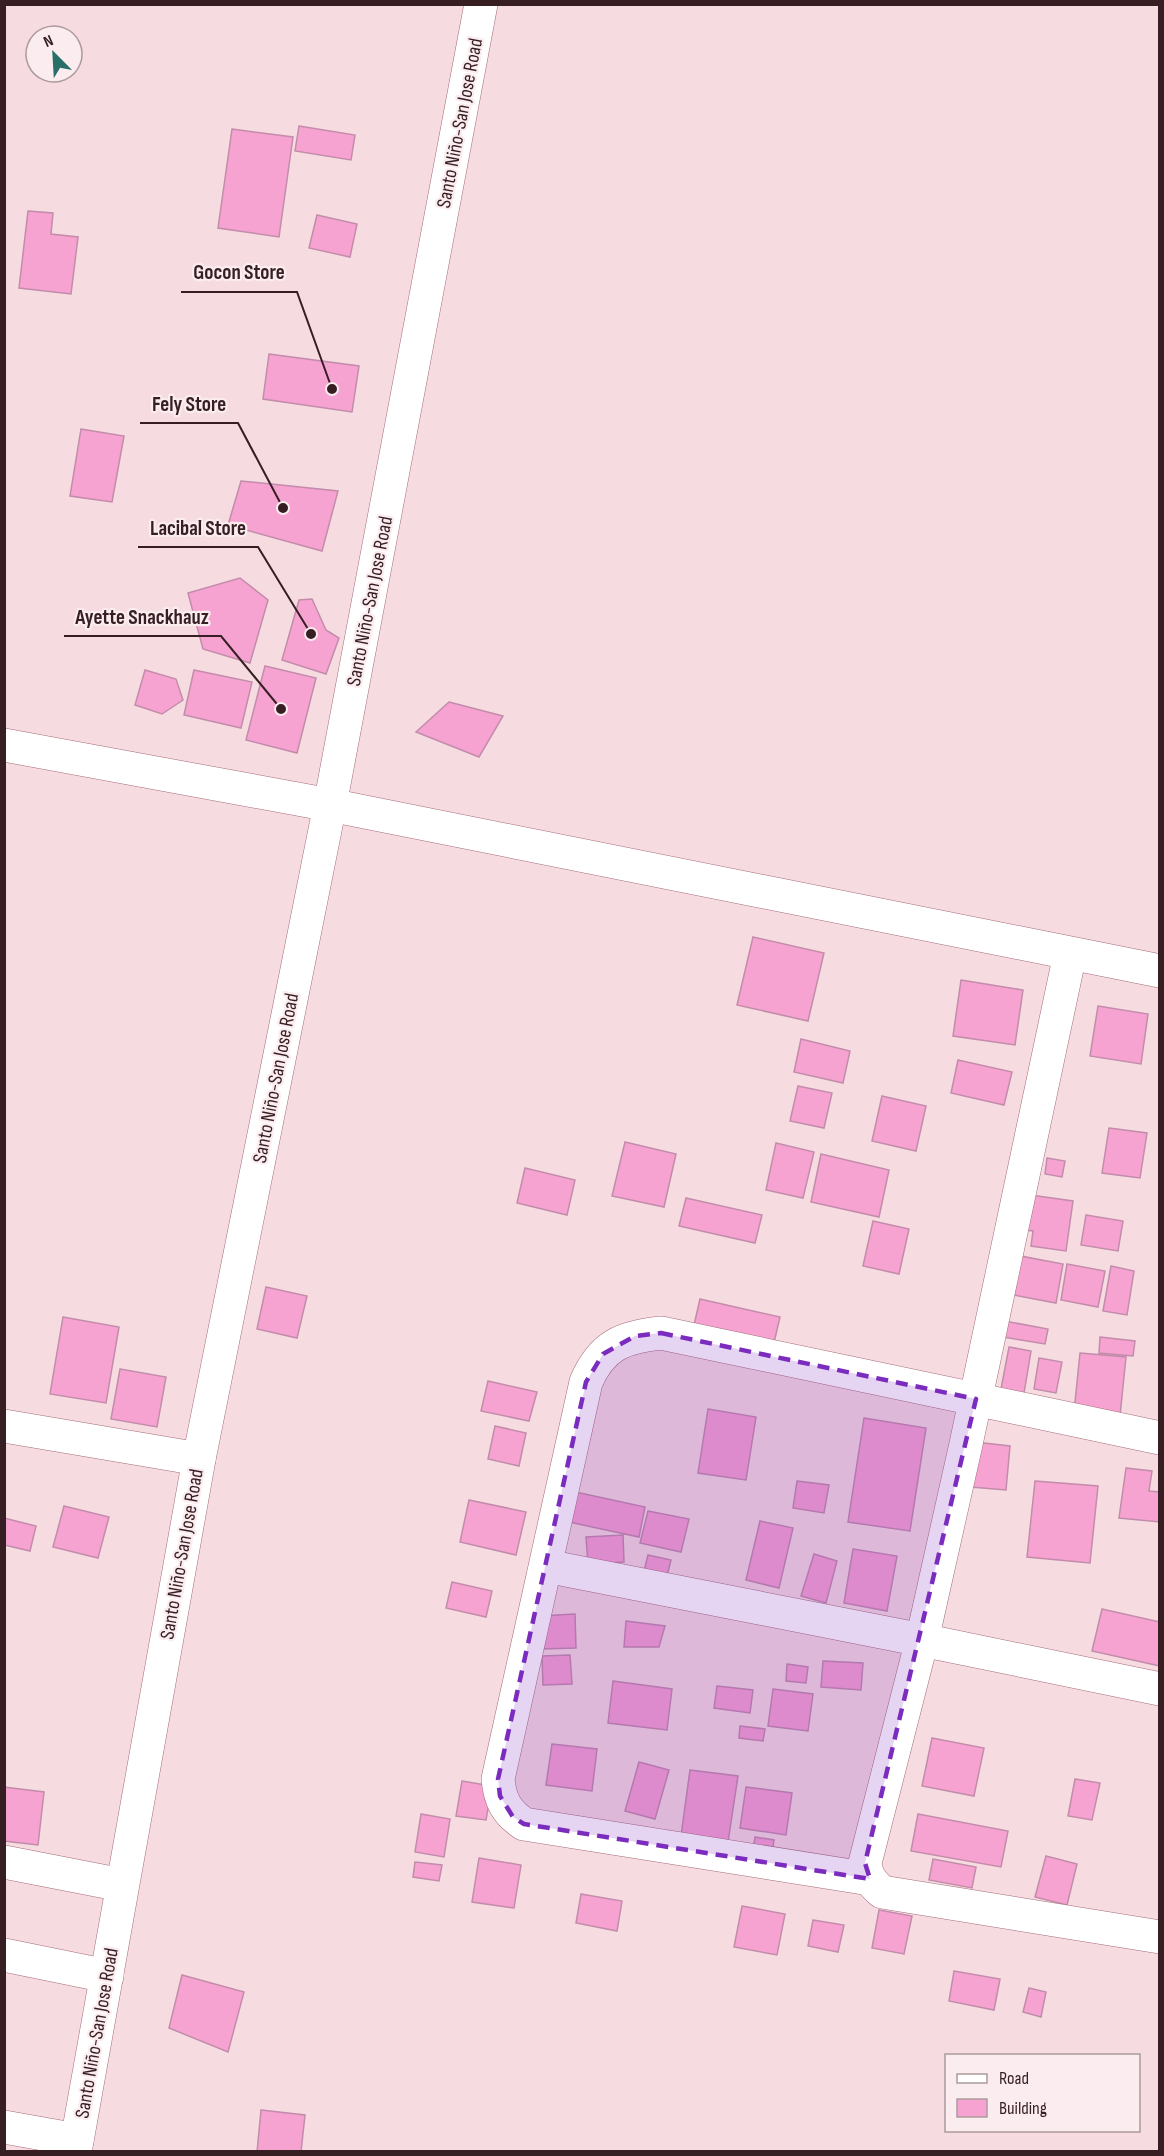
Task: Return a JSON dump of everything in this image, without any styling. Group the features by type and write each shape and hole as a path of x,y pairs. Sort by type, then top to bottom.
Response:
{"street":[{"name":"Santo Niño-San Jose Road","path":"76,2146 199,1459 330,805 481,4"},
{"path":"4,745 330,805 1160,971"},
{"path":"1070,954 976,1399 922,1640 865,1863 870,1880 882,1892 1160,1938"},
{"path":"870,1880 524,1824 513,1816 500,1796 498,1779 586,1382 593,1366 616,1344 635,1336 662,1333 1160,1438"},
{"path":"4,1426 199,1459"},
{"path":"546,1566 1160,1689"},
{"path":"4,1862 122,1885"},
{"path":"4,1955 107,1976"},
{"path":"4,2127 76,2146"}],"highlighted area":[{"path":"661,1333 976,1399 865,1863 870,1879 524,1824 513,1817 500,1796 498,1779 586,1382 603,1354 635,1336"}],"building":[{"path":"299,126 355,135 351,160 295,151"},
{"path":"232,129 293,137 279,237 218,228"},
{"path":"28,211 53,213 51,234 78,237 71,294 19,288"},
{"path":"317,215 357,224 350,257 309,248"},
{"path":"269,354 359,366 352,412 263,399"},
{"path":"81,429 124,436 112,502 70,496"},
{"path":"241,481 338,491 322,551 228,525"},
{"path":"240,578 268,600 250,663 203,649 188,593"},
{"path":"312,599 326,630 339,638 326,674 282,660 299,600"},
{"path":"265,666 316,678 297,753 246,740"},
{"path":"145,670 176,679 183,700 162,714 135,705"},
{"path":"194,670 252,682 241,728 184,715"},
{"path":"449,702 503,716 479,757 416,732"},
{"path":"753,937 824,953 808,1021 737,1005"},
{"path":"961,980 1023,990 1015,1045 953,1036"},
{"path":"1098,1006 1148,1014 1141,1064 1090,1056"},
{"path":"801,1039 850,1051 843,1083 794,1072"},
{"path":"958,1060 1012,1072 1004,1105 951,1093"},
{"path":"798,1086 832,1093 824,1128 790,1121"},
{"path":"882,1096 926,1106 916,1151 872,1141"},
{"path":"1109,1128 1147,1133 1140,1178 1102,1173"},
{"path":"625,1142 676,1154 664,1207 612,1196"},
{"path":"776,1143 814,1152 803,1198 766,1190"},
{"path":"821,1154 889,1170 879,1217 811,1202"},
{"path":"1047,1158 1065,1161 1062,1177 1045,1174"},
{"path":"525,1168 575,1180 567,1215 517,1203"},
{"path":"1023,1194 1073,1201 1066,1251 1031,1246 1033,1231 1018,1229"},
{"path":"686,1198 762,1215 755,1243 679,1226"},
{"path":"1086,1215 1123,1221 1118,1251 1081,1245"},
{"path":"873,1221 909,1229 899,1274 863,1266"},
{"path":"1010,1254 1063,1264 1056,1303 1003,1293"},
{"path":"1067,1264 1105,1271 1098,1307 1061,1300"},
{"path":"1111,1266 1134,1271 1127,1315 1103,1311"},
{"path":"266,1287 307,1296 297,1338 257,1329"},
{"path":"700,1299 780,1317 772,1351 692,1334"},
{"path":"63,1317 119,1327 106,1403 50,1394"},
{"path":"999,1320 1048,1329 1045,1344 997,1336"},
{"path":"1100,1337 1135,1341 1133,1356 1099,1353"},
{"path":"1009,1347 1031,1351 1024,1393 1001,1389"},
{"path":"1080,1353 1126,1357 1120,1416 1074,1412"},
{"path":"1039,1358 1062,1362 1056,1393 1034,1389"},
{"path":"120,1369 166,1377 157,1427 111,1419"},
{"path":"488,1381 537,1392 529,1421 481,1411"},
{"path":"708,1409 756,1417 746,1480 698,1473"},
{"path":"864,1418 926,1428 910,1531 848,1522"},
{"path":"495,1426 526,1433 519,1466 488,1459"},
{"path":"975,1442 1010,1446 1006,1490 971,1487"},
{"path":"1126,1468 1152,1471 1149,1491 1160,1492 1160,1522 1119,1518"},
{"path":"797,1481 829,1485 824,1513 793,1508"},
{"path":"1035,1481 1098,1486 1090,1563 1027,1557"},
{"path":"571,1491 645,1507 639,1537 564,1521"},
{"path":"469,1500 526,1512 516,1555 460,1542"},
{"path":"64,1506 109,1517 98,1558 53,1547"},
{"path":"648,1511 689,1519 681,1552 640,1543"},
{"path":"4,1518 36,1526 30,1551 4,1545"},
{"path":"760,1521 793,1528 779,1588 746,1580"},
{"path":"623,1535 624,1562 588,1564 586,1537"},
{"path":"853,1549 897,1556 887,1611 844,1603"},
{"path":"814,1554 837,1561 826,1603 801,1596"},
{"path":"648,1555 671,1560 665,1584 642,1579"},
{"path":"452,1582 492,1591 486,1617 446,1608"},
{"path":"1102,1609 1160,1622 1160,1666 1092,1651"},
{"path":"575,1614 576,1648 541,1649 539,1616"},
{"path":"626,1621 665,1626 659,1647 624,1647"},
{"path":"570,1655 572,1684 543,1685 542,1656"},
{"path":"823,1661 863,1663 861,1690 821,1687"},
{"path":"787,1664 808,1667 806,1683 786,1681"},
{"path":"613,1681 672,1689 667,1730 608,1723"},
{"path":"717,1686 753,1690 750,1713 714,1708"},
{"path":"773,1689 813,1694 808,1731 768,1726"},
{"path":"740,1726 765,1729 763,1741 739,1738"},
{"path":"932,1738 984,1748 974,1796 922,1786"},
{"path":"552,1744 597,1749 592,1791 546,1785"},
{"path":"639,1762 669,1770 655,1819 625,1811"},
{"path":"690,1770 738,1776 728,1842 681,1836"},
{"path":"1075,1779 1100,1783 1092,1820 1068,1816"},
{"path":"462,1781 492,1786 486,1820 456,1816"},
{"path":"4,1787 44,1792 38,1845 4,1841"},
{"path":"746,1787 792,1793 786,1835 740,1828"},
{"path":"421,1814 450,1819 444,1857 415,1852"},
{"path":"918,1814 1008,1831 1001,1867 911,1851"},
{"path":"755,1837 774,1840 771,1861 752,1858"},
{"path":"1046,1856 1077,1864 1067,1905 1035,1897"},
{"path":"479,1858 521,1865 514,1908 472,1902"},
{"path":"933,1859 976,1867 972,1888 929,1880"},
{"path":"415,1862 442,1865 439,1881 413,1877"},
{"path":"581,1894 622,1901 617,1931 576,1923"},
{"path":"742,1906 785,1914 777,1955 734,1947"},
{"path":"879,1910 912,1916 904,1954 872,1948"},
{"path":"813,1920 844,1925 838,1952 808,1946"},
{"path":"954,1971 1000,1979 994,2010 949,2001"},
{"path":"182,1975 244,1992 228,2052 169,2028"},
{"path":"1029,1988 1046,1992 1041,2017 1023,2012"},
{"path":"261,2110 305,2115 301,2152 257,2152"}],"place":[{"name":"Gocon Store","path":"332,389"},
{"name":"Fely Store","path":"283,508"},
{"name":"Lacibal Store","path":"311,634"},
{"name":"Ayette Snackhauz","path":"281,709"}]}
